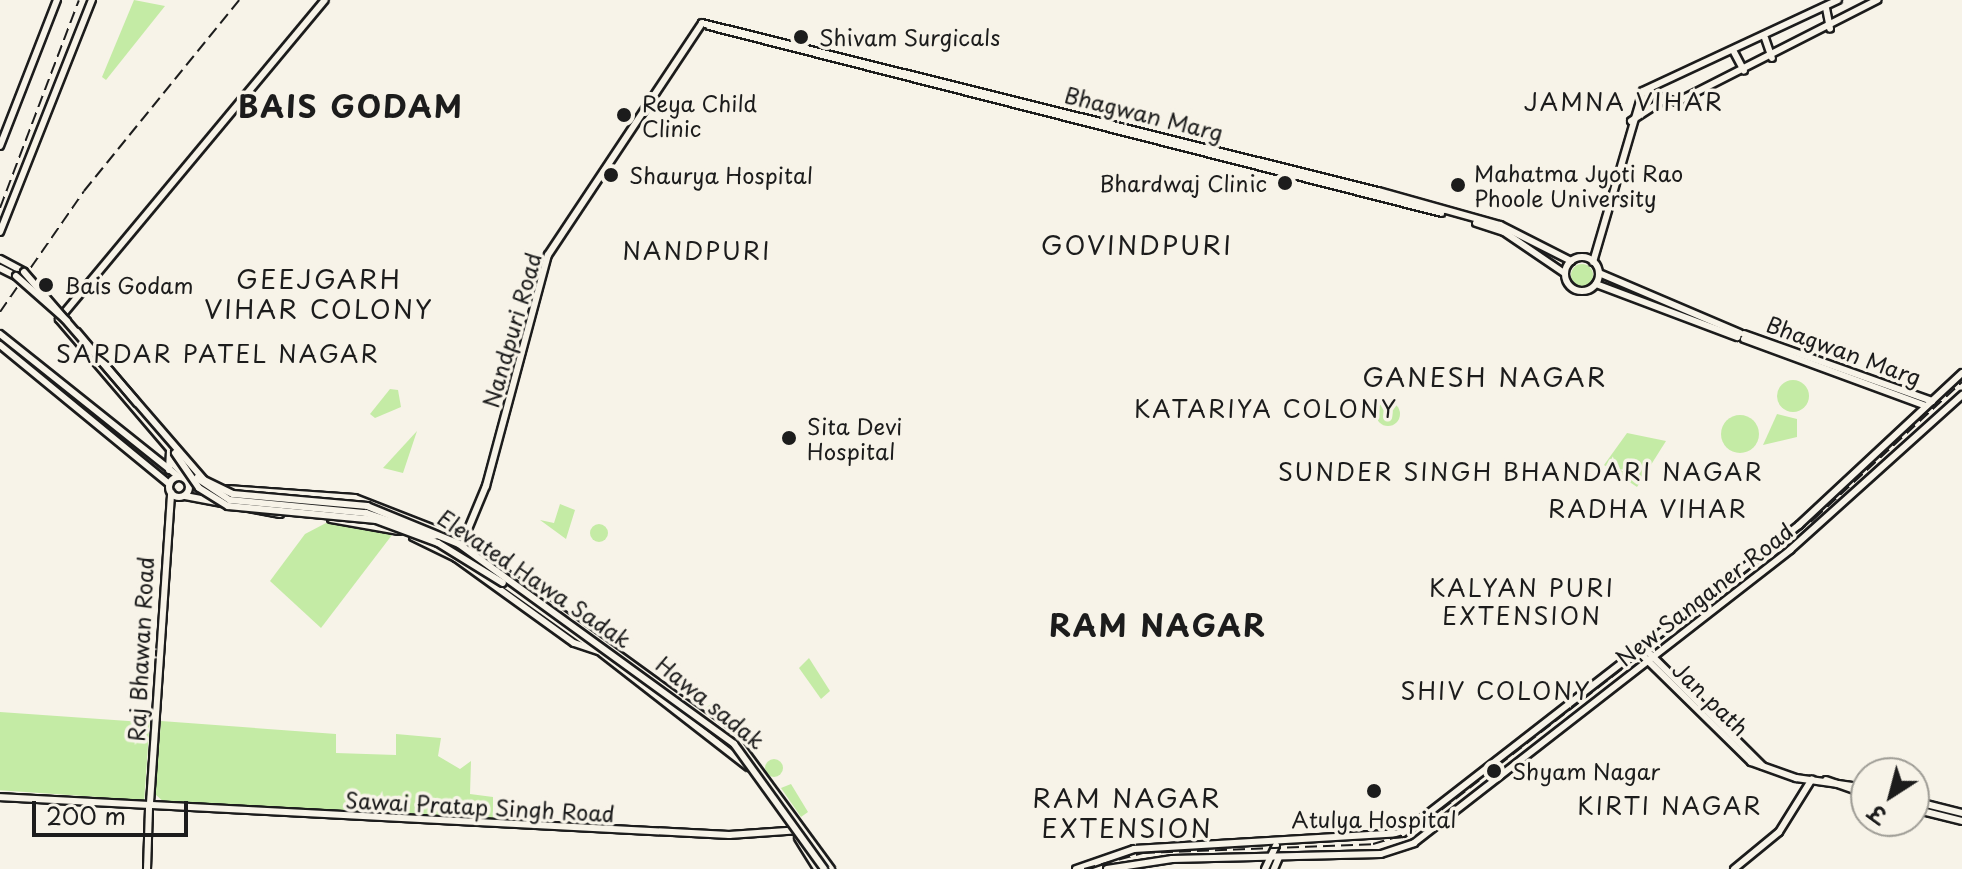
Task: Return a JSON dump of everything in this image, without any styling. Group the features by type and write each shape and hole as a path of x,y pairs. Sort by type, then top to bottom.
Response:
{"street":[{"path":"0,146 3,130 57,0"},
{"path":"0,232 92,0"},
{"path":"185,496 189,487 171,462 152,425 59,319 325,0"},
{"path":"1593,262 1571,261 1564,273 1576,291 1596,284 1599,273 1593,262 1631,121 1643,91 1765,38 1838,0"},
{"path":"1643,91 1677,102 1830,29 1860,3 1877,0"},
{"path":"1826,8 1830,29"},
{"name":"Bhagwan Marg","path":"702,23 1496,228 1564,273"},
{"name":"Bhagwan Marg","path":"702,23 1378,191 1500,225 1571,261"},
{"name":"Nandpuri Road","path":"459,554 466,544 548,255 702,23"},
{"path":"1765,38 1772,58"},
{"path":"1734,52 1744,71"},
{"path":"1631,121 1665,99"},
{"name":"Elevated Hawa Sadak","path":"0,259 48,292 187,466 233,494 367,506 459,544 734,744 824,869"},
{"name":"Elevated Hawa Sadak","path":"0,268 57,309 209,497 228,506 331,512 397,526 503,583 599,651"},
{"name":"Bhagwan Marg","path":"1599,273 1741,336"},
{"name":"Bhagwan Marg","path":"1596,284 1929,404"},
{"path":"0,334 152,464 169,484 183,477"},
{"path":"0,345 152,464 183,477"},
{"name":"New Sanganer Road","path":"1076,869 1134,849 1390,838 1419,822 1799,525 1962,373"},
{"name":"New Sanganer Road","path":"1107,869 1160,859 1381,854 1427,834 1829,518 1962,395"},
{"path":"169,470 171,462"},
{"path":"187,466 203,486 230,500 366,513 434,536 459,554"},
{"name":"Hawa sadak","path":"183,477 278,493 373,502 466,544 714,721 756,760 831,869"},
{"name":"Raj Bhawan Road","path":"147,869 169,484"},
{"path":"277,514 278,493"},
{"name":"Hawa sadak","path":"169,495 397,530 459,554 574,643 599,651 729,748 795,833 817,869"},
{"name":"Jan path","path":"1640,648 1763,766 1826,780"},
{"path":"1734,869 1779,832 1812,779"},
{"path":"1826,780 1850,785"},
{"path":"1826,780 1850,788"},
{"name":"Sawai Pratap Singh Road","path":"0,797 388,821 795,833"},
{"path":"1930,805 1962,813"},
{"path":"1930,813 1962,821"},
{"path":"1419,822 1427,834"},
{"path":"795,833 804,828"},
{"path":"1274,869 1276,845"},
{"path":"1265,869 1275,857"}],"green space":[{"path":"134,0 165,6 106,80 102,77"},
{"path":"1578,264 1586,264 1593,275 1586,286 1578,286 1571,279 1571,271"},
{"path":"1793,380 1805,384 1809,396 1805,408 1793,412 1781,408 1777,396 1781,384"},
{"path":"390,389 398,390 401,407 375,418 370,414"},
{"path":"1388,402 1396,406 1400,414 1396,422 1388,426 1380,422 1376,414 1380,406"},
{"path":"1777,414 1797,419 1797,437 1763,445"},
{"path":"1740,415 1754,420 1759,434 1754,448 1740,453 1726,448 1721,434 1726,420"},
{"path":"417,431 403,473 383,468"},
{"path":"1627,433 1666,441 1637,487 1604,465"},
{"path":"560,504 575,510 566,539 540,520 554,523"},
{"path":"326,523 392,535 321,628 270,581 305,534"},
{"path":"599,524 608,533 599,542 590,533"},
{"path":"809,658 830,691 821,699 799,668"},
{"path":"713,703 737,720 732,728 705,708"},
{"path":"0,712 150,722 144,800 0,790"},
{"path":"161,721 336,734 336,753 396,755 396,734 441,738 438,756 460,769 471,761 470,794 493,797 493,818 166,804 155,794"},
{"path":"774,759 783,768 774,777 765,768"},
{"path":"791,784 808,812 801,817 781,788"}],"railway":[{"path":"0,208 79,0"},
{"path":"0,312 84,191 239,0"},
{"path":"1084,869 1143,853 1373,844 1413,832 1814,519 1962,382"}],"place":[{"name":"Shivam Surgicals","path":"801,37"},
{"name":"Reya Child Clinic","path":"624,115"},
{"name":"Shaurya Hospital","path":"611,175"},
{"name":"Bhardwaj Clinic","path":"1285,183"},
{"name":"Mahatma Jyoti Rao Phoole University","path":"1458,185"},
{"name":"Bais Godam","path":"46,285"},
{"name":"Sita Devi Hospital","path":"789,438"},
{"name":"Shyam Nagar","path":"1494,771"},
{"name":"Atulya Hospital","path":"1374,791"}],"district":[{"name":"JAMNA VIHAR","path":"1624,102"},
{"name":"BAIS GODAM","path":"351,106"},
{"name":"GOVINDPURI","path":"1137,245"},
{"name":"NANDPURI","path":"697,251"},
{"name":"GEEJGARH VIHAR COLONY","path":"319,294"},
{"name":"SARDAR PATEL NAGAR","path":"218,354"},
{"name":"GANESH NAGAR","path":"1485,377"},
{"name":"KATARIYA COLONY","path":"1266,409"},
{"name":"SUNDER SINGH BHANDARI NAGAR","path":"1521,472"},
{"name":"RADHA VIHAR","path":"1648,509"},
{"name":"KALYAN PURI EXTENSION","path":"1522,602"},
{"name":"RAM NAGAR","path":"1158,625"},
{"name":"SHIV COLONY","path":"1496,691"},
{"name":"KIRTI NAGAR","path":"1670,806"},
{"name":"RAM NAGAR EXTENSION","path":"1127,813"}]}
